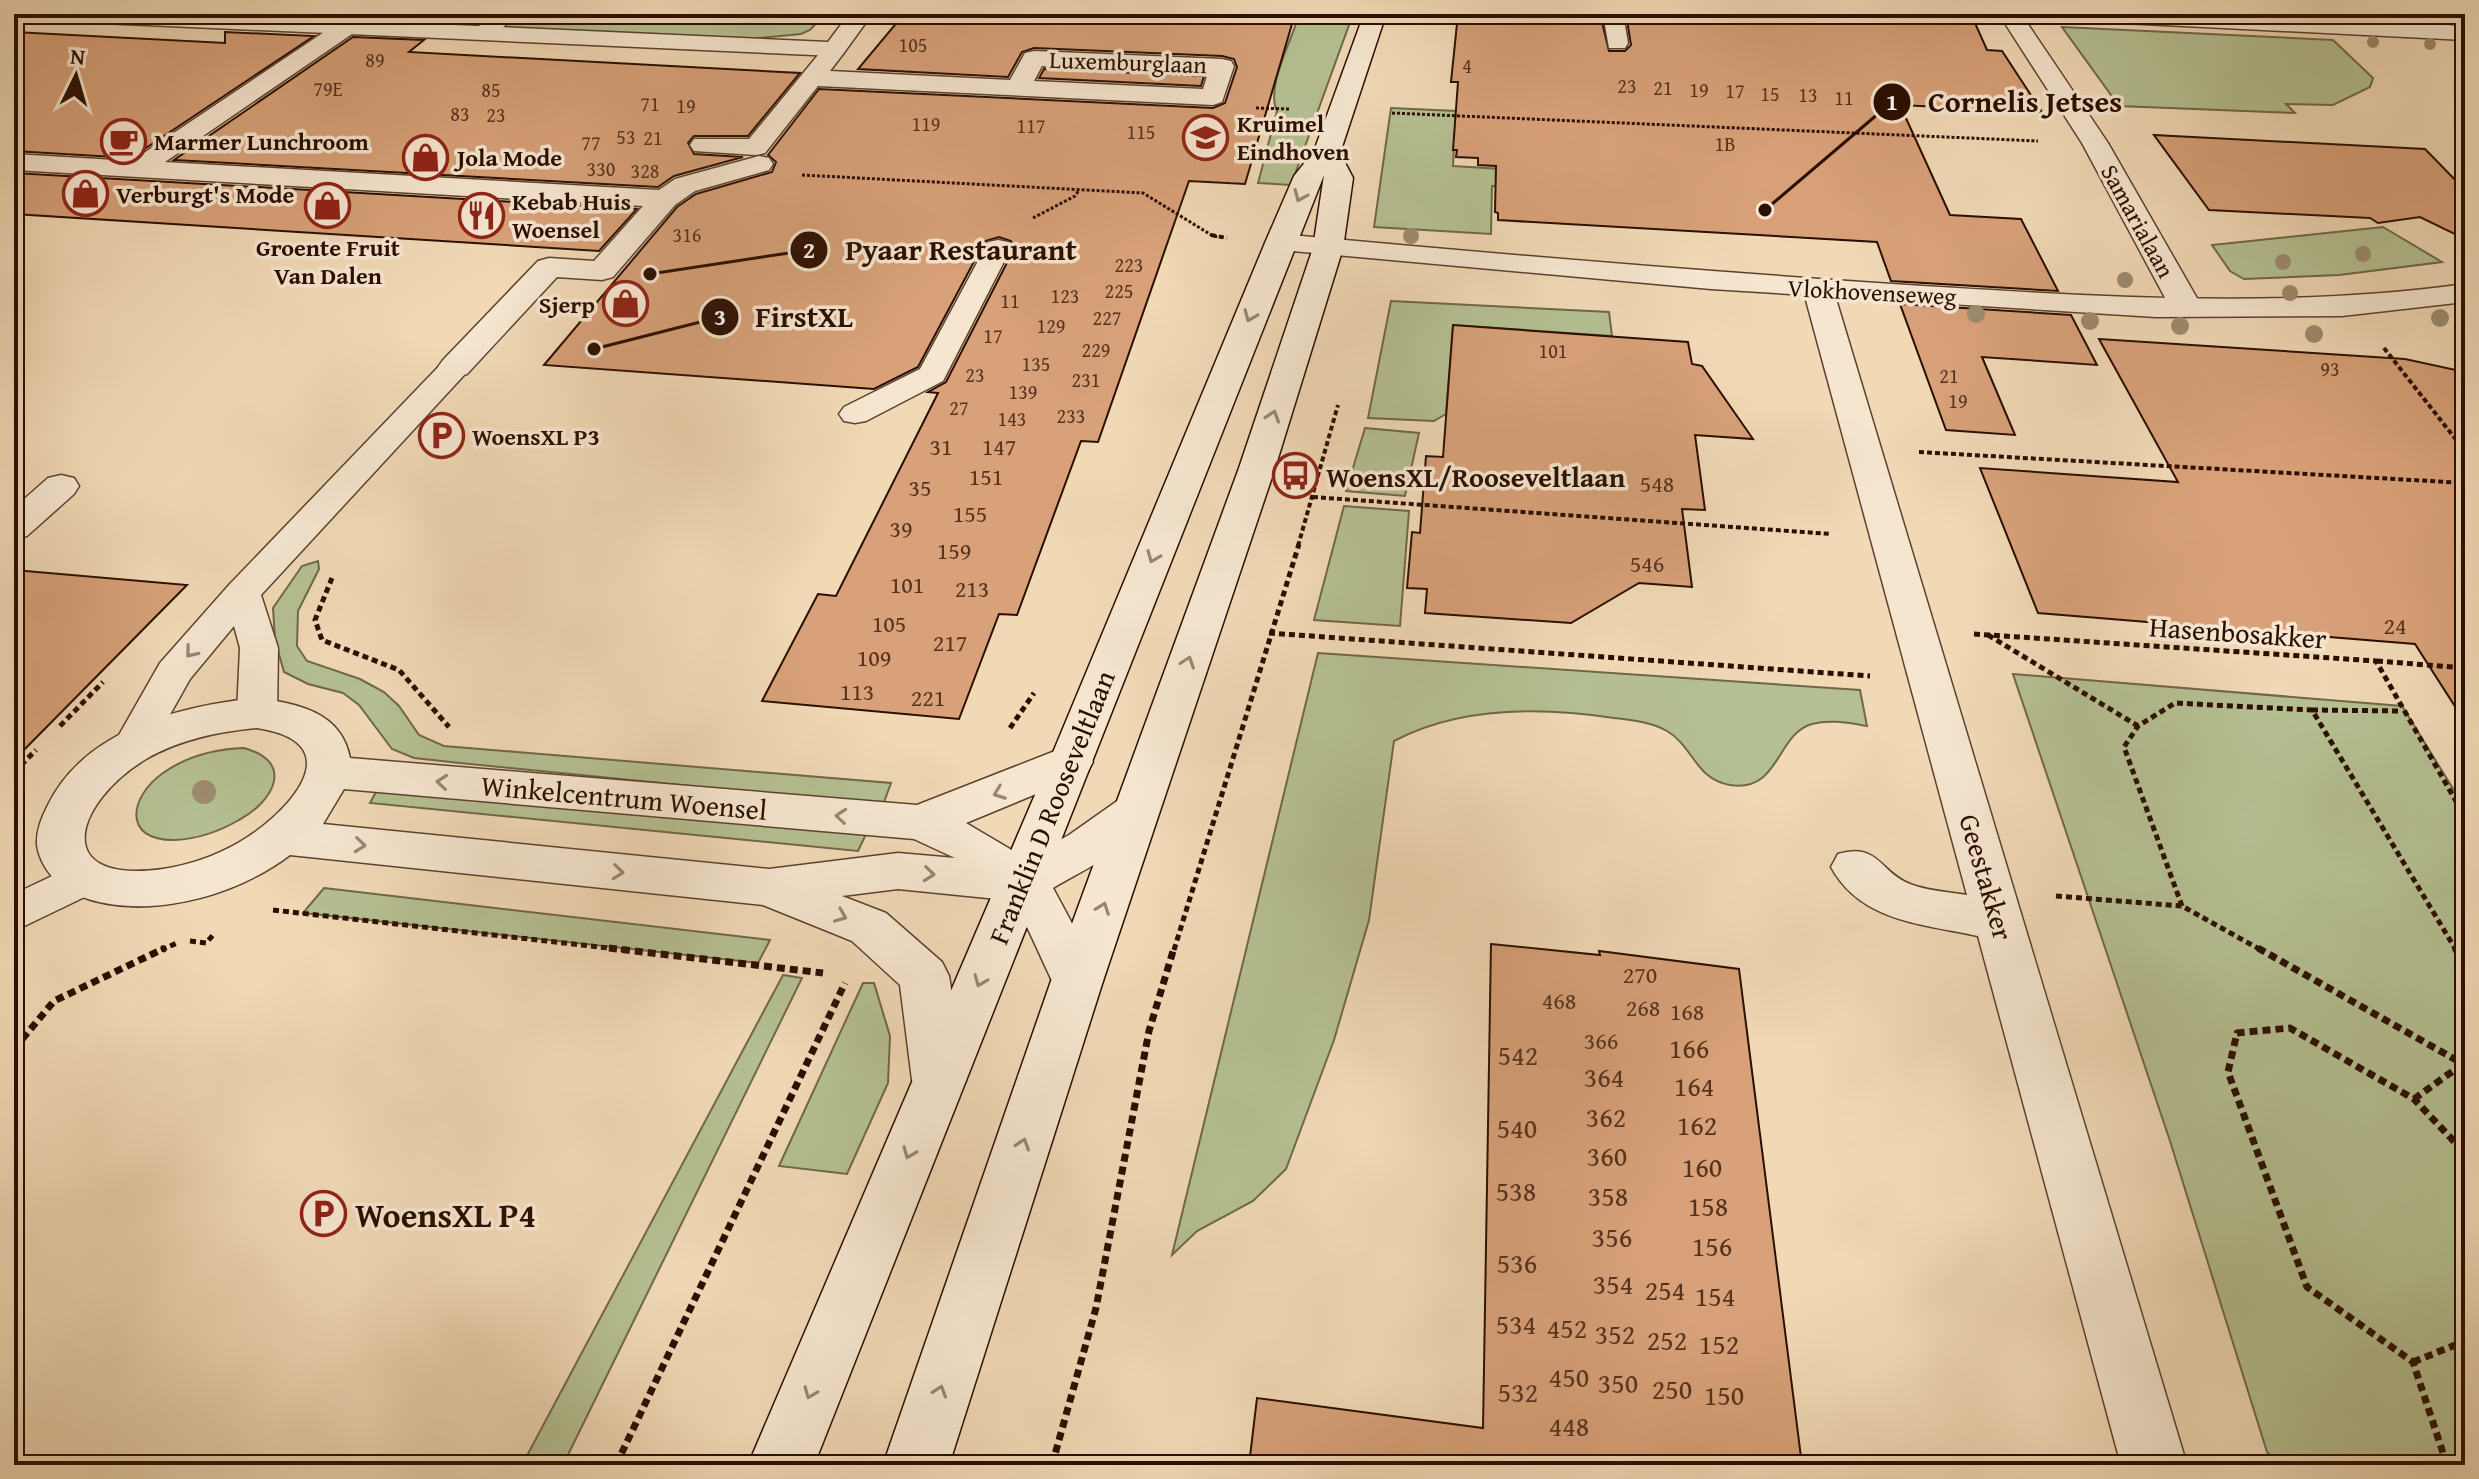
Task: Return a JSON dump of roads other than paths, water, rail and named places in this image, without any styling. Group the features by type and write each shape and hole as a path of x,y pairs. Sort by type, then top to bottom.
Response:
{"street":[{"path":"58,14 835,49"},
{"path":"483,33 507,14"},
{"path":"703,145 756,147 861,14"},
{"name":"Franklin D Rooseveltlaan","path":"781,1465 1071,762 1280,243 1308,176 1327,153 1375,14"},
{"name":"Samarialaan","path":"2010,14 2095,143 2186,307"},
{"path":"2083,14 2465,33"},
{"path":"2420,14 2439,31"},
{"path":"139,168 347,27"},
{"name":"Luxemburglaan","path":"813,78 1018,88 1034,58 1222,66 1213,97"},
{"path":"916,1465 1077,981 1257,468 1328,248 1339,178 1327,153"},
{"path":"14,162 665,199"},
{"path":"455,367 549,267 602,271 665,199 685,185 759,164"},
{"name":"Vlokhovenseweg","path":"1280,243 1649,278 2186,307 2301,310 2465,293"},
{"name":"Geestakker","path":"1818,289 1892,538 2154,1465"},
{"path":"14,528 61,486"},
{"path":"257,713 289,718 313,729 327,748 329,772 315,804 282,837 255,855 209,876 160,888 116,889 82,879 63,858 58,833 70,803 95,774 131,749 173,729 216,717 257,713"},
{"name":"Winkelcentrum Woensel","path":"919,822 1007,790 1071,762"},
{"name":"Winkelcentrum Woensel","path":"329,772 919,822 962,839 1021,883 1049,924 1077,981"},
{"path":"282,837 769,887 898,871 1021,883 1086,847 1136,811"},
{"path":"1855,867 1895,900 1995,906"},
{"path":"769,887 869,927 924,976 939,1080"}],"lane":[{"path":"1613,14 1617,43"},
{"path":"855,414 932,375 998,248"},
{"path":"131,749 174,672 242,593 455,367"},
{"path":"242,593 259,648 257,713"},
{"path":"14,914 82,879"}],"place":[{"name":"Kruimel Eindhoven","path":"1206,137"},
{"name":"Marmer Lunchroom","path":"123,141"},
{"name":"Jola Mode","path":"426,157"},
{"name":"Verburgt's Mode","path":"85,194"},
{"name":"Groente Fruit Van Dalen","path":"328,205"},
{"name":"Cornelis Jetses","path":"1765,210"},
{"name":"Kebab Huis Woensel","path":"481,215"},
{"name":"Pyaar Restaurant","path":"650,274"},
{"name":"Sjerp","path":"626,304"},
{"name":"FirstXL","path":"594,349"},
{"name":"WoensXL P3","path":"441,436"},
{"name":"WoensXL/Rooseveltlaan","path":"1295,476"},
{"name":"WoensXL P4","path":"324,1214"}]}
